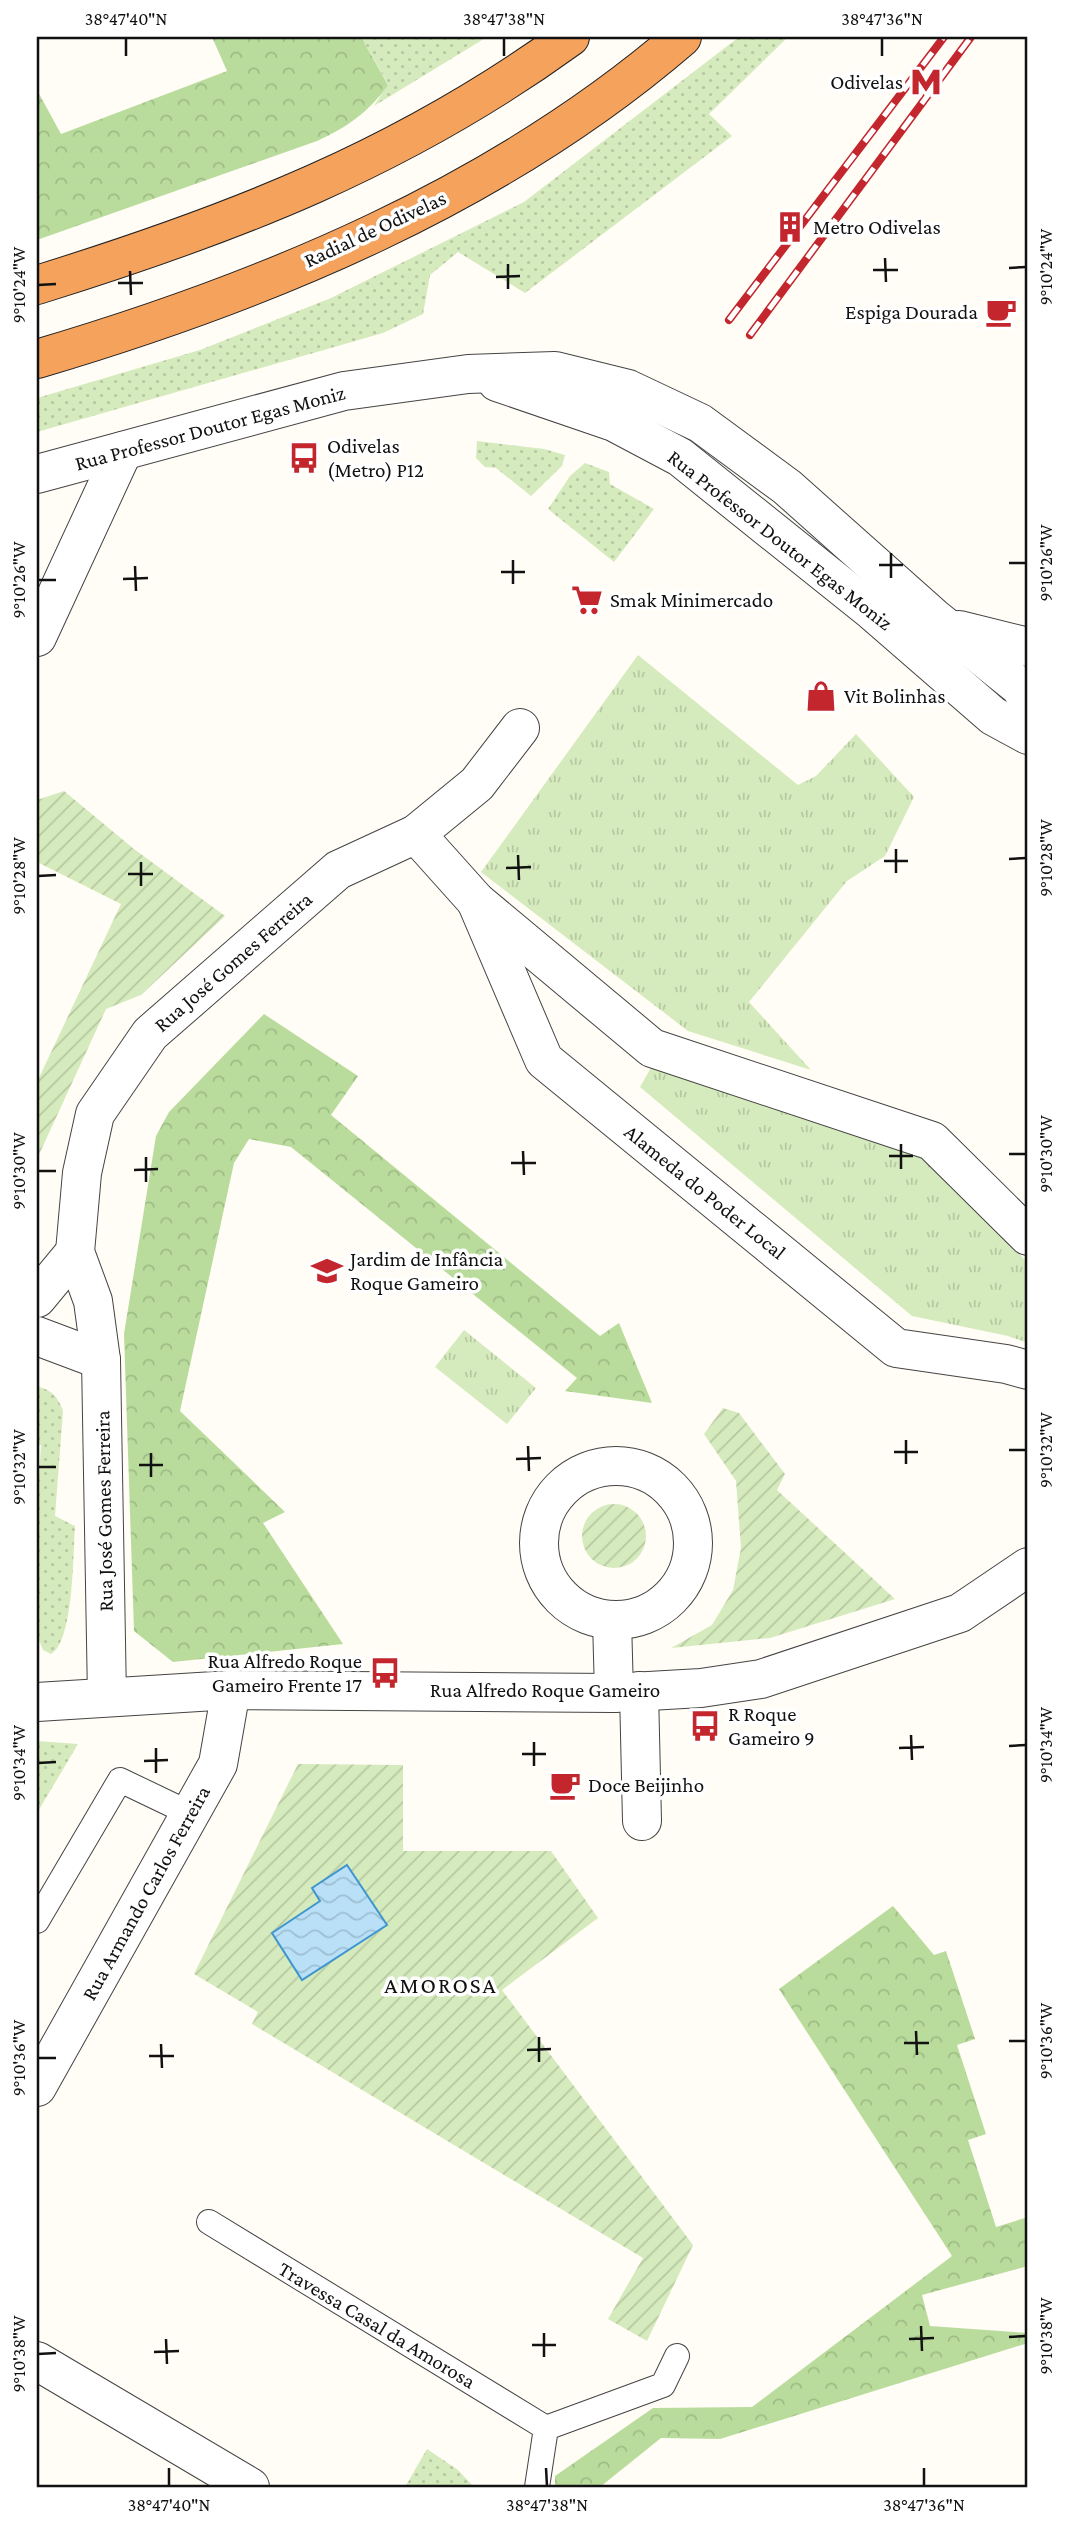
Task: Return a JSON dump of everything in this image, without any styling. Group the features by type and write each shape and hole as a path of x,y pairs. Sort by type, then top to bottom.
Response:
{"highway":[{"path":"37,285 170,243 307,189 366,161 474,101 570,37"},
{"name":"Radial de Odivelas","path":"37,359 164,319 247,287 331,252 453,192 638,75 682,37"}],"street":[{"name":"Rua Professor Doutor Egas Moniz","path":"37,474 344,391 468,374 555,371 628,389 700,423 787,487 933,617 1020,687 1028,700"},
{"name":"Rua Professor Doutor Egas Moniz","path":"468,374 564,402 614,422 680,457 871,610 993,716 1028,735"},
{"path":"40,615 123,451"},
{"path":"933,617 967,634 1028,647"},
{"name":"Rua José Gomes Ferreira","path":"107,1697 101,1360 93,1301 75,1252 82,1173 95,1114 150,1034 338,870 416,834 477,784 520,728"},
{"name":"Alameda do Poder Local","path":"416,834 476,901 652,1048 932,1141 1028,1237"},
{"name":"Alameda do Poder Local","path":"476,901 544,1060 896,1348 1006,1364 1028,1370"},
{"path":"37,1298 75,1252"},
{"path":"37,1336 101,1360"},
{"path":"625,1465 649,1472 669,1487 684,1507 692,1530 692,1553 679,1585 656,1609 635,1618 612,1620 588,1615 566,1603 550,1584 541,1561 539,1536 544,1512 558,1491 577,1475 600,1466 625,1465"},
{"name":"Rua Alfredo Roque Gameiro","path":"37,1702 231,1690 626,1692 701,1688 761,1679 960,1613 1028,1567"},
{"path":"612,1620 626,1692 642,1821"},
{"name":"Rua Armando Carlos Ferreira","path":"37,2087 218,1764 231,1690"},
{"path":"37,2361 250,2487"}],"lane":[{"path":"37,1920 120,1780 191,1814"},
{"name":"Travessa Casal da Amorosa","path":"209,2222 546,2428"},
{"path":"537,2487 546,2428 663,2385 677,2356"}],"green space":[{"path":"212,37 361,37 388,85 356,118 317,141 37,240 37,90 61,134 227,71"},
{"path":"361,37 487,37 374,106 388,84"},
{"path":"739,37 788,37 709,114 732,136 525,293 458,252 430,275 423,314 383,333 37,432 37,398 200,350 331,298 524,202"},
{"path":"477,441 544,449 565,455 562,466 531,496 496,468 485,467 476,458"},
{"path":"585,463 609,472 610,484 654,509 614,562 548,509 570,476"},
{"path":"638,655 798,785 816,776 856,734 914,797 885,856 847,881 749,1002 811,1070 688,1031 481,872"},
{"path":"64,791 134,849 225,916 141,995 106,1009 37,1159 37,1082 121,904 37,862 37,800"},
{"path":"264,1014 358,1076 331,1115 600,1336 619,1323 652,1403 565,1391 577,1378 291,1147 249,1139 234,1163 180,1411 285,1512 263,1523 343,1644 173,1662 134,1631 124,1334 156,1136 169,1112"},
{"path":"652,1066 920,1153 1028,1263 1028,1343 1008,1336 912,1316 640,1087"},
{"path":"464,1330 536,1388 507,1424 435,1367"},
{"path":"37,1386 54,1395 63,1411 55,1516 75,1526 68,1615 59,1646 51,1654 43,1650 37,1635 37,1508 41,1445 37,1445"},
{"path":"723,1408 739,1413 785,1474 777,1490 895,1599 770,1638 671,1648 712,1625 733,1590 741,1548 736,1481 704,1434"},
{"path":"614,1504 637,1513 646,1536 637,1559 614,1568 591,1559 582,1536 591,1513"},
{"path":"37,1741 78,1744 37,1813"},
{"path":"298,1764 403,1765 403,1851 551,1851 598,1918 502,1990 693,2245 647,2341 608,2319 643,2258 252,2024 258,2012 194,1974"},
{"path":"893,1906 934,1955 946,1951 975,2039 957,2045 986,2134 968,2140 996,2227 1028,2217 1028,2266 922,2295 930,2326 1028,2333 1028,2343 720,2439 661,2438 600,2487 555,2487 555,2476 653,2408 752,2407 952,2256 779,1989"},
{"path":"427,2449 458,2470 474,2487 405,2487"}],"water":[{"path":"347,1865 387,1925 302,1980 272,1933 320,1901 312,1888"}],"railway":[{"path":"729,320 944,37"},
{"path":"750,335 971,37"}],"place":[{"name":"Odivelas","path":"926,82"},
{"name":"Metro Odivelas","path":"790,227"},
{"name":"Espiga Dourada","path":"1001,312"},
{"name":"Odivelas (Metro) P12","path":"304,458"},
{"name":"Smak Minimercado","path":"587,600"},
{"name":"Vit Bolinhas","path":"821,696"},
{"name":"Jardim de Infância Roque Gameiro","path":"327,1271"},
{"name":"Rua Alfredo Roque Gameiro Frente 17","path":"385,1673"},
{"name":"R Roque Gameiro 9","path":"705,1726"},
{"name":"Doce Beijinho","path":"565,1785"}],"district":[{"name":"AMOROSA","path":"441,1985"}]}
